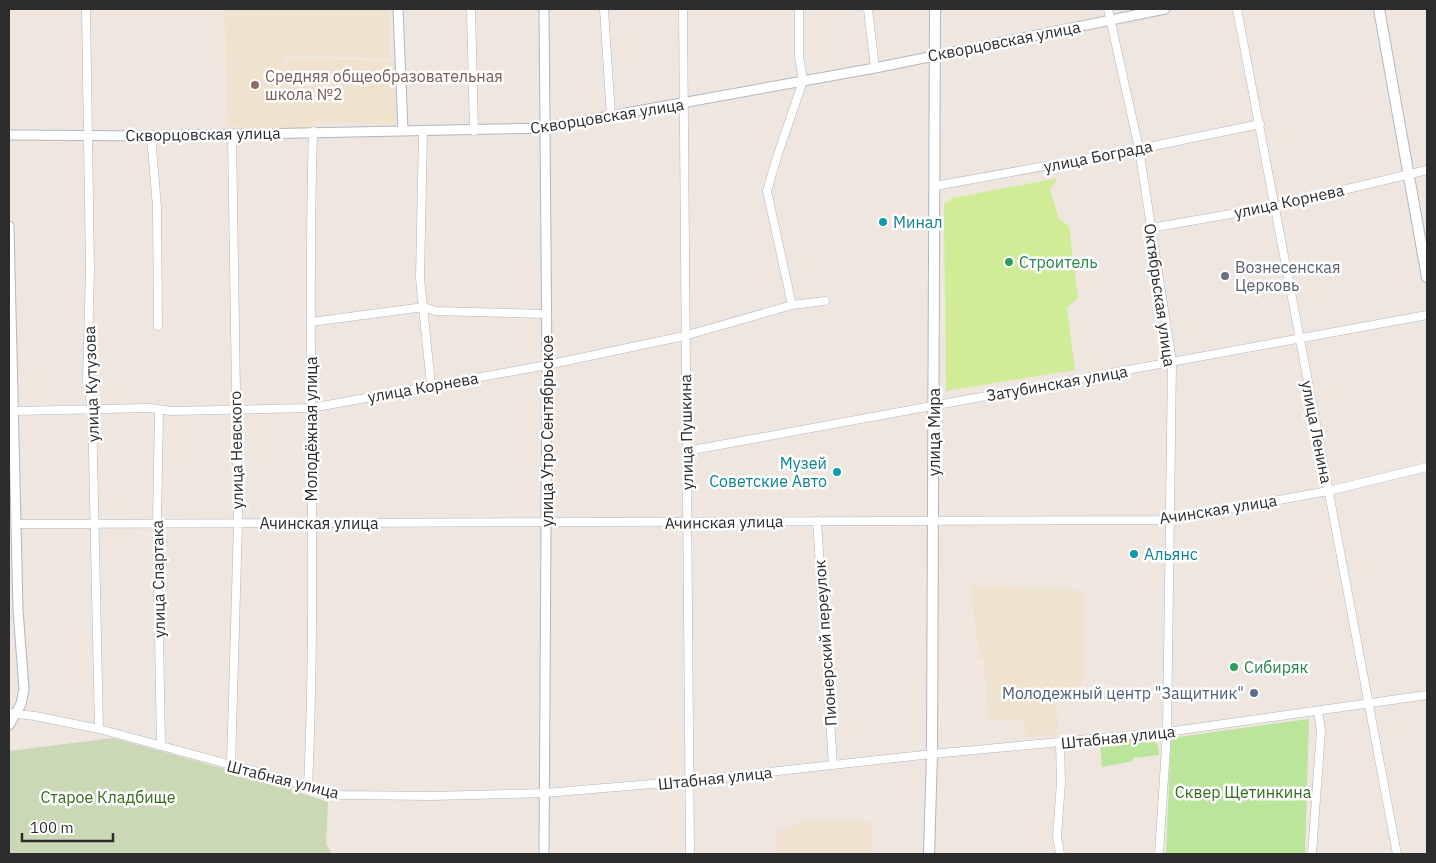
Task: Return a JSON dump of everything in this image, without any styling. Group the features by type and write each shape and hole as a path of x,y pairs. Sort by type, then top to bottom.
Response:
{"main road":[{"name":"улица Мира","path":"929,854 932,754 935,9"},
{"path":"1379,9 1427,277"}],"street":[{"name":"улица Кутузова","path":"86,9 90,269 88,380 92,409 99,729"},
{"path":"398,9 403,130"},
{"path":"470,9 474,131"},
{"name":"улица Утро Сентябрьское","path":"544,9 547,365 544,854"},
{"path":"604,9 610,117"},
{"name":"улица Пушкина","path":"683,9 684,336 687,451 686,524 690,854"},
{"path":"792,305 767,192 803,81 799,56 799,9"},
{"path":"868,9 875,68"},
{"name":"Октябрьская улица","path":"1108,9 1139,149 1172,362 1167,732 1160,854"},
{"name":"Скворцовская улица","path":"9,135 152,136 313,131 474,131 544,128 875,68 935,54 1165,9"},
{"name":"улица Ленина","path":"1237,9 1276,206 1299,338 1397,854"},
{"name":"улица Бограда","path":"935,186 1139,149 1260,124"},
{"path":"423,130 420,278 431,385"},
{"name":"Молодёжная улица","path":"308,787 312,700 310,408 313,131"},
{"name":"улица Невского","path":"231,766 238,523 232,134"},
{"path":"152,136 157,207 158,326"},
{"name":"улица Корнева","path":"1151,228 1276,206 1427,170"},
{"path":"9,226 16,524 24,690 9,725"},
{"name":"улица Корнева","path":"14,411 150,408 159,411 310,408 547,365 684,336 792,305 825,301"},
{"path":"311,322 424,306 435,311 546,314"},
{"name":"Затубинская улица","path":"687,451 1427,315"},
{"name":"улица Спартака","path":"159,411 157,523 161,746"},
{"name":"Ачинская улица","path":"16,524 310,522 686,524 817,521 1170,520 1328,490 1427,466"},
{"name":"Пионерский переулок","path":"817,521 833,765"},
{"name":"Штабная улица","path":"13,713 99,729 342,795 432,796 545,793 688,781 932,754 1167,732 1368,705 1427,695"},
{"path":"1312,854 1321,730 1318,712"},
{"path":"1060,742 1062,782 1057,836 1060,854"}],"shaded area":[{"name":"Средняя общеобразовательная школа №2","path":"225,9 390,9 390,58 284,55 283,95 286,59 395,61 396,125 316,121 316,127 272,129 227,126"},
{"path":"970,586 1084,591 1083,677 1080,687 1062,696 1056,705 1059,734 1026,737 1024,720 988,720 984,659 980,659"},
{"path":"798,822 871,822 871,853 889,854 776,854 776,831 784,828 793,828"}],"green space":[{"name":"Строитель","path":"1058,178 1050,189 1059,219 1069,226 1078,298 1067,308 1075,370 946,391 944,204 952,198"},
{"name":"Сквер Щетинкина","path":"1309,719 1305,854 1166,854 1171,738"},
{"name":"Старое Кладбище","path":"113,738 254,777 328,802 326,844 332,854 9,854 9,751"},
{"path":"1151,738 1158,746 1159,755 1133,758 1133,761 1102,767 1100,743"}],"place":[{"name":"Средняя общеобразовательная школа №2","path":"255,85"},
{"name":"Минал","path":"883,222"},
{"name":"Строитель","path":"1009,262"},
{"name":"Вознесенская Церковь","path":"1225,276"},
{"name":"Музей Советские Авто","path":"837,472"},
{"name":"Альянс","path":"1134,554"},
{"name":"Сибиряк","path":"1234,667"},
{"name":"Молодежный центр \"Защитник\"","path":"1254,693"}]}
